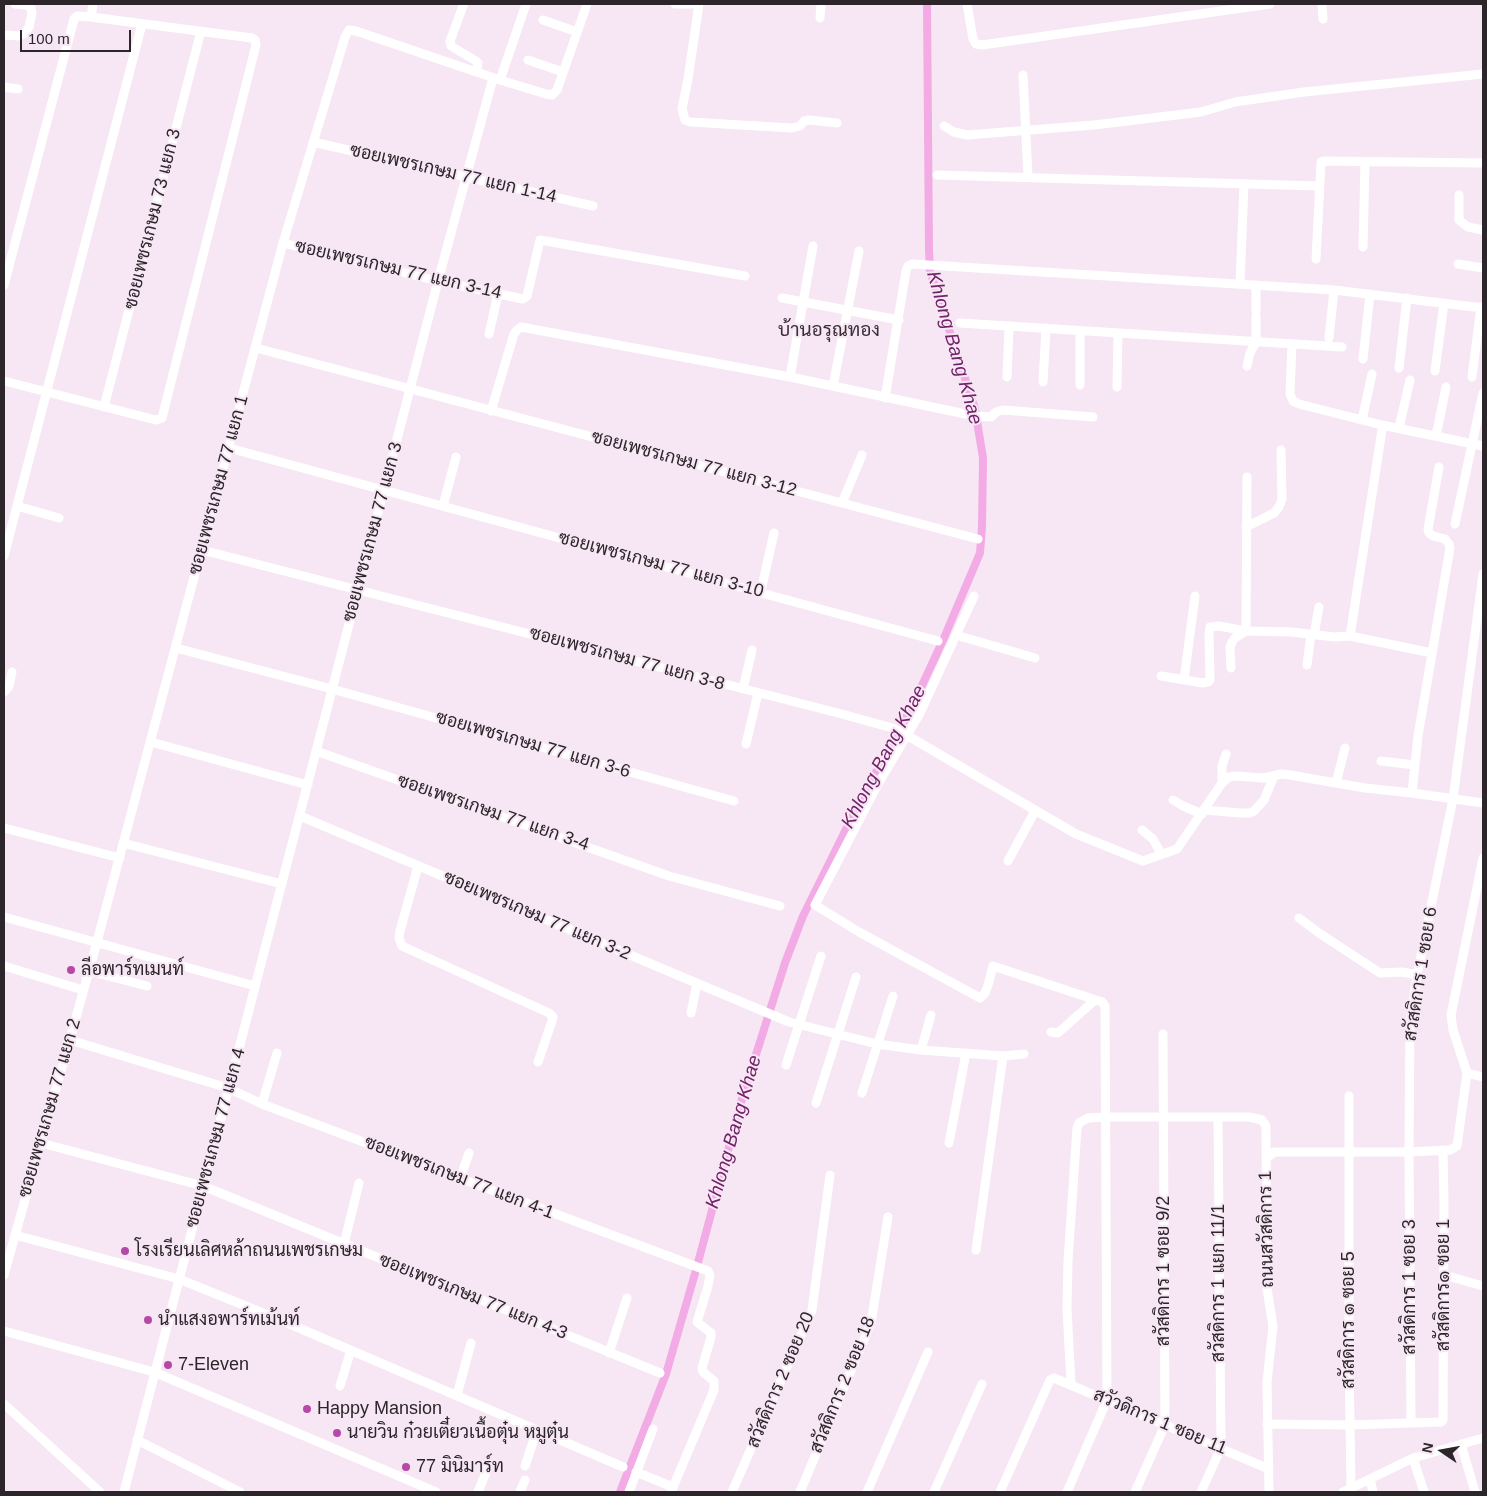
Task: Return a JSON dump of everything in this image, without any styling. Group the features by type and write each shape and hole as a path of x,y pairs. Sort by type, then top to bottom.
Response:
{"street":[{"path":"4,35 19,36 25,33 30,26 31,8 26,5 15,4"},
{"path":"91,17 93,4"},
{"name":"ซอยเพชรเกษม 77 แยก 3","path":"255,986 466,178 496,79 526,4"},
{"path":"463,6 450,41 451,46 478,63 476,72 546,94 552,94 557,90 588,4"},
{"path":"675,4 694,4 688,79 682,109 685,120 690,122 792,128 800,126 804,121 810,120 837,123"},
{"path":"820,18 821,4"},
{"path":"967,4 973,39 976,44 982,45 1270,4"},
{"path":"1322,4 1323,19"},
{"path":"4,284 73,24 77,16 201,31 255,40 256,45 162,418 156,420 4,381"},
{"path":"543,20 578,32"},
{"path":"4,556 142,24"},
{"name":"ซอยเพชรเกษม 77 แยก 1","path":"97,942 283,243 348,30 356,31 476,72"},
{"name":"ซอยเพชรเกษม 73 แยก 3","path":"104,407 201,31"},
{"path":"528,60 563,72"},
{"path":"944,126 954,132 967,135 1094,125 1201,112 1236,102 1304,92 1483,74"},
{"path":"1023,75 1024,130 1028,177"},
{"path":"4,87 18,89"},
{"name":"ซอยเพชรเกษม 77 แยก 1-14","path":"313,142 593,206"},
{"path":"1316,259 1320,165 1323,160 1483,163"},
{"path":"1363,246 1365,162"},
{"path":"937,174 1319,186"},
{"path":"1240,284 1244,184"},
{"path":"1458,194 1459,220 1468,227 1483,230"},
{"name":"ซอยเพชรเกษม 77 แยก 3-14","path":"283,243 438,281 523,299 527,296 540,240 745,276"},
{"path":"790,378 813,246"},
{"path":"833,386 859,251"},
{"path":"885,398 906,271 908,266 912,264 1334,290 1482,307 1472,377"},
{"path":"1458,264 1483,268"},
{"path":"1247,366 1250,353 1256,342 1256,285"},
{"path":"1329,338 1334,290"},
{"path":"489,334 498,294"},
{"path":"1363,359 1370,294"},
{"path":"782,298 899,320"},
{"path":"1399,368 1407,298"},
{"path":"1435,371 1444,303"},
{"path":"960,323 1342,347"},
{"path":"1007,377 1009,326"},
{"path":"491,411 514,334 521,328 833,386 985,417 1003,410 1093,417"},
{"path":"1043,382 1046,328"},
{"path":"1080,331 1080,385"},
{"path":"1117,387 1118,333"},
{"path":"1292,344 1290,394 1294,401 1299,404 1362,420 1483,446"},
{"name":"ซอยเพชรเกษม 77 แยก 3-12","path":"256,348 978,539"},
{"path":"1362,420 1372,374"},
{"path":"1399,428 1410,380"},
{"path":"1436,436 1446,387"},
{"path":"1455,524 1483,393"},
{"path":"1350,636 1382,430"},
{"name":"ซอยเพชรเกษม 77 แยก 3-10","path":"229,448 761,591 938,641"},
{"path":"1246,528 1274,513 1279,507 1282,499 1281,450"},
{"path":"842,503 862,455"},
{"path":"443,506 456,457"},
{"path":"1412,792 1418,736 1450,548 1445,539 1433,536 1429,533 1428,529 1439,467"},
{"path":"1246,631 1247,477"},
{"path":"17,506 59,518"},
{"path":"761,591 774,533"},
{"name":"ซอยเพชรเกษม 77 แยก 3-8","path":"202,550 896,729 1035,812 1076,834 1142,860 1177,849 1222,783"},
{"name":"สวัสดิการ 1 ซอย 6","path":"1409,1152 1409,1031 1417,975 1453,799 1483,574"},
{"path":"974,596 907,736 878,784 815,905 859,932 980,998 988,985 993,966 1102,1002 1105,1010 1107,1400 1067,1492"},
{"path":"1184,680 1195,596"},
{"path":"1307,665 1319,607"},
{"path":"1161,676 1203,683 1210,680 1210,627 1219,626 1246,631 1350,636 1432,653"},
{"path":"1231,668 1230,648 1232,642 1246,631"},
{"path":"956,635 1035,658"},
{"name":"ซอยเพชรเกษม 77 แยก 3-6","path":"176,648 332,689 734,801"},
{"path":"743,689 752,650"},
{"path":"4,692 9,686 12,672"},
{"path":"746,744 758,693"},
{"path":"151,742 308,785"},
{"path":"1336,783 1344,748"},
{"name":"ซอยเพชรเกษม 77 แยก 3-4","path":"316,751 669,876 780,906"},
{"path":"1222,783 1222,766 1226,754"},
{"path":"1381,761 1415,765"},
{"path":"1222,783 1235,776 1264,778 1281,774 1365,788 1412,792 1483,803"},
{"path":"1173,800 1183,806 1203,812 1249,813 1254,811 1264,800 1274,776"},
{"path":"1008,860 1035,812"},
{"name":"ซอยเพชรเกษม 77 แยก 3-2","path":"300,816 774,1016 837,1035 877,1044 921,1050 1003,1056 1024,1054"},
{"path":"4,828 120,858"},
{"path":"1142,830 1153,838 1161,854"},
{"path":"123,843 282,884"},
{"path":"1442,1150 1457,1146 1467,1073 1453,1030 1451,1015 1483,858"},
{"path":"418,866 400,931 399,938 402,946 549,1013 553,1017 552,1022 538,1062"},
{"path":"4,917 255,986"},
{"path":"1299,918 1318,933 1384,974 1402,972 1417,975"},
{"name":"ซอยเพชรเกษม 77 แยก 2","path":"4,1275 97,942"},
{"path":"786,1065 821,956"},
{"path":"4,966 83,990"},
{"path":"89,971 147,986"},
{"path":"816,1103 856,977"},
{"path":"691,1013 697,983"},
{"name":"ซอยเพชรเกษม 77 แยก 4","path":"124,1492 255,986"},
{"path":"862,1092 894,996"},
{"path":"1051,1032 1058,1033 1095,1000"},
{"path":"921,1050 931,1015"},
{"name":"สวัสดิการ 1 ซอย 9/2","path":"1163,1034 1165,1425"},
{"name":"ซอยเพชรเกษม 77 แยก 4-1","path":"70,1040 228,1088 262,1104 708,1271 710,1280 697,1322 711,1332 702,1368 703,1372 714,1381 714,1390 672,1490"},
{"path":"262,1104 277,1053"},
{"path":"949,1143 966,1053"},
{"path":"976,1250 1003,1056"},
{"path":"1467,1073 1483,1077"},
{"name":"สวัสดิการ ๑ ซอย 5","path":"1347,1490 1349,1425 1349,1096"},
{"name":"สวัสดิการ 1 แยก 11/1","path":"1218,1117 1221,1448"},
{"path":"1072,1384 1067,1309 1068,1261 1077,1128 1079,1123 1088,1118 1249,1117 1262,1120 1266,1126 1266,1159"},
{"name":"ซอยเพชรเกษม 77 แยก 4-3","path":"41,1143 204,1186 660,1373"},
{"name":"ถนนสวัสดิการ 1","path":"1269,1492 1267,1382 1273,1326 1266,1274 1266,1159 1274,1152 1409,1152 1442,1150"},
{"name":"สวัสดิการ๑ ซอย 1","path":"1411,1423 1440,1422 1443,1420 1444,1275 1442,1150"},
{"name":"สวัสดิการ 1 ซอย 3","path":"1409,1152 1411,1423"},
{"path":"460,1179 468,1153"},
{"name":"สวัสดิการ 2 ซอย 20","path":"732,1492 812,1310 830,1175"},
{"path":"344,1244 359,1183"},
{"name":"สวัสดิการ 2 ซอย 18","path":"800,1492 871,1323 888,1217"},
{"path":"15,1235 179,1279 624,1466"},
{"path":"1444,1275 1483,1286"},
{"path":"609,1353 627,1298"},
{"path":"4,1331 154,1372 436,1492"},
{"path":"457,1395 471,1343"},
{"path":"340,1386 350,1350"},
{"path":"867,1492 928,1352"},
{"name":"สวัวดิการ 1 ซอย 11","path":"1000,1492 1050,1380 1054,1378 1058,1378 1269,1469"},
{"path":"934,1492 982,1384"},
{"path":"4,1404 100,1492"},
{"path":"1267,1424 1349,1425 1411,1423"},
{"path":"1135,1492 1165,1425"},
{"path":"629,1492 653,1429"},
{"path":"525,1466 537,1430"},
{"path":"1347,1490 1413,1458 1483,1438"},
{"path":"137,1440 240,1492"},
{"path":"1462,1444 1475,1492"},
{"path":"1201,1492 1221,1448"},
{"path":"1413,1458 1424,1492"},
{"path":"478,1492 489,1465"},
{"path":"636,1472 672,1490"},
{"path":"1370,1479 1373,1492"},
{"path":"520,1492 525,1480"}],"waterway":[{"name":"Khlong Bang Khae","path":"620,1492 666,1374 741,1102 785,963 803,916 860,801 912,707 980,553 983,458 975,409 930,271 927,4"}],"place":[{"name":"ลีอพาร์ทเมนท์","path":"71,970"},
{"name":"โรงเรียนเลิศหล้าถนนเพชรเกษม","path":"125,1251"},
{"name":"นำแสงอพาร์ทเม้นท์","path":"148,1320"},
{"name":"7-Eleven","path":"168,1365"},
{"name":"Happy Mansion","path":"307,1409"},
{"name":"นายวิน ก๋วยเตี๋ยวเนื้อตุ๋น หมูตุ๋น","path":"337,1433"},
{"name":"77 มินิมาร์ท","path":"406,1467"}],"district":[{"name":"บ้านอรุณทอง","path":"829,331"}]}
